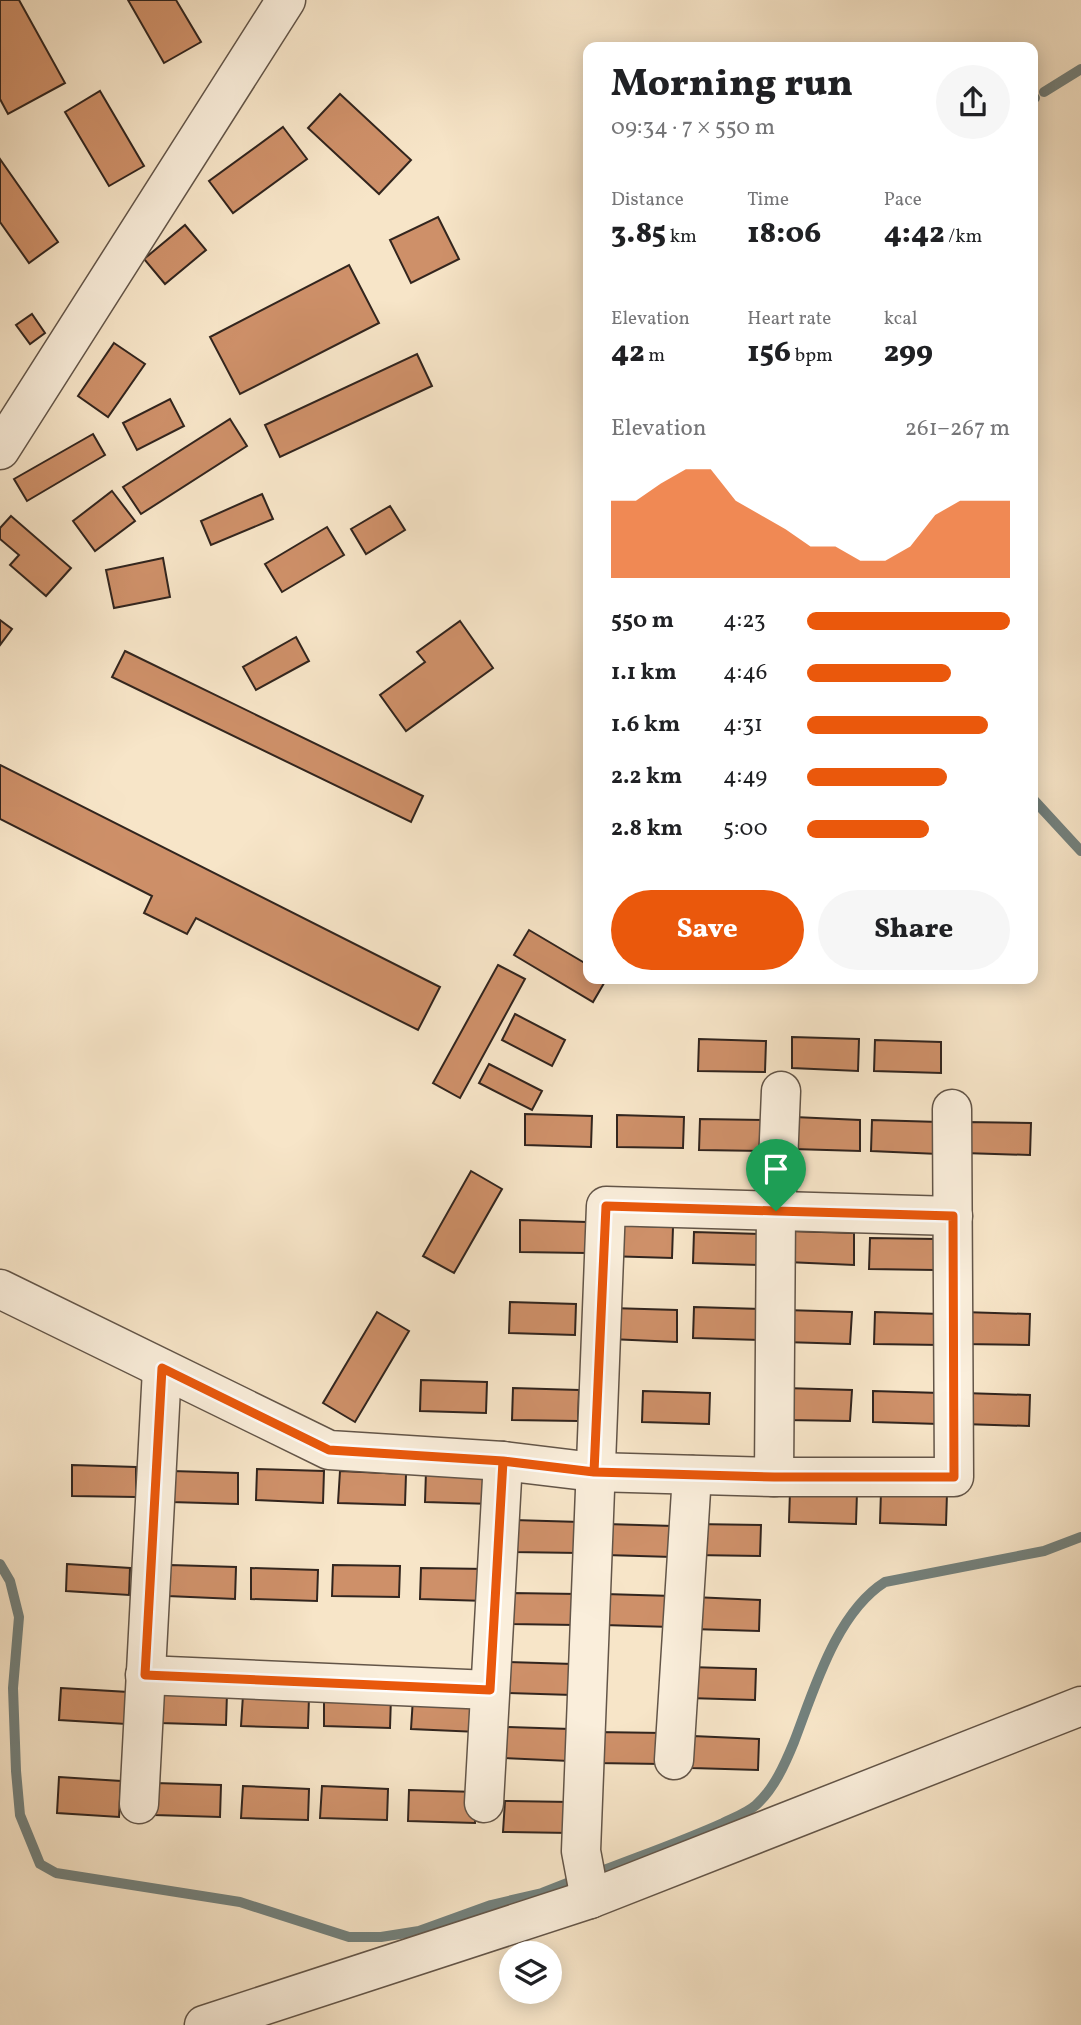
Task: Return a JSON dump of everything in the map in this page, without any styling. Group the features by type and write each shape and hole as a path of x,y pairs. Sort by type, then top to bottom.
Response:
{"street":[{"path":"0,450 286,0"},
{"path":"774,1477 776,1211 782,1091"},
{"path":"0,1289 329,1450 503,1461 594,1472 774,1477 954,1477 952,1109"},
{"path":"590,1899 581,1851 606,1206 953,1216"},
{"path":"139,1804 162,1368"},
{"path":"484,1803 503,1461"},
{"path":"674,1760 692,1475"},
{"path":"145,1675 490,1690"},
{"path":"204,2025 590,1899 1081,1706"}],"building":[{"path":"0,0 19,0 65,83 8,114 0,99"},
{"path":"128,0 176,0 201,42 164,63"},
{"path":"100,91 144,166 109,186 65,112"},
{"path":"340,94 411,160 379,194 308,128"},
{"path":"283,127 307,159 233,213 209,181"},
{"path":"0,159 58,242 29,263 0,222"},
{"path":"438,217 459,259 411,283 390,240"},
{"path":"185,225 206,250 165,284 144,259"},
{"path":"349,265 379,323 240,394 210,337"},
{"path":"32,314 45,333 30,344 16,325"},
{"path":"114,343 145,364 108,417 78,396"},
{"path":"417,354 432,386 280,457 265,425"},
{"path":"170,399 184,426 137,450 123,423"},
{"path":"230,419 247,446 141,514 123,487"},
{"path":"93,434 105,455 27,501 14,479"},
{"path":"112,491 135,521 95,551 73,521"},
{"path":"262,494 273,519 211,545 201,521"},
{"path":"390,506 405,530 366,554 351,529"},
{"path":"11,516 71,568 46,596 10,565 19,555 0,539 0,528"},
{"path":"327,527 344,555 282,592 265,564"},
{"path":"163,558 170,597 114,608 106,570"},
{"path":"0,620 12,629 0,645"},
{"path":"460,621 493,668 406,731 380,695 425,662 417,652"},
{"path":"296,637 309,661 256,690 243,667"},
{"path":"125,651 423,796 411,822 112,677"},
{"path":"0,765 440,987 418,1030 196,918 187,934 144,913 152,896 0,819"},
{"path":"529,930 583,962 583,984 604,984 593,1002 514,955"},
{"path":"498,965 525,979 460,1098 433,1083"},
{"path":"515,1014 565,1040 552,1066 502,1040"},
{"path":"792,1037 859,1039 858,1071 792,1068"},
{"path":"699,1039 766,1041 765,1072 698,1071"},
{"path":"875,1040 941,1042 941,1073 874,1071"},
{"path":"489,1064 542,1091 532,1110 479,1083"},
{"path":"525,1114 592,1116 591,1147 525,1145"},
{"path":"617,1115 684,1117 683,1148 617,1147"},
{"path":"794,1117 860,1120 860,1151 793,1149"},
{"path":"700,1119 767,1120 766,1151 699,1150"},
{"path":"872,1120 939,1122 938,1154 871,1151"},
{"path":"964,1122 1031,1123 1030,1155 964,1153"},
{"path":"471,1171 502,1189 454,1273 423,1256"},
{"path":"520,1220 587,1222 586,1253 520,1252"},
{"path":"606,1225 673,1227 672,1258 606,1256"},
{"path":"788,1231 854,1233 854,1265 787,1262"},
{"path":"694,1232 760,1234 759,1265 693,1263"},
{"path":"870,1238 936,1239 935,1270 869,1269"},
{"path":"510,1302 576,1304 575,1335 509,1333"},
{"path":"694,1307 761,1309 760,1340 693,1338"},
{"path":"611,1308 677,1310 677,1342 610,1339"},
{"path":"785,1310 852,1312 850,1344 784,1342"},
{"path":"377,1312 409,1331 355,1422 323,1403"},
{"path":"875,1312 941,1314 941,1345 874,1344"},
{"path":"963,1312 1030,1314 1029,1345 962,1344"},
{"path":"421,1380 487,1382 486,1413 420,1411"},
{"path":"513,1388 579,1390 578,1421 512,1420"},
{"path":"785,1388 852,1390 850,1421 784,1420"},
{"path":"643,1391 710,1393 709,1424 642,1422"},
{"path":"873,1391 940,1393 939,1424 873,1422"},
{"path":"964,1393 1030,1395 1029,1426 963,1424"},
{"path":"72,1465 136,1467 136,1497 72,1496"},
{"path":"257,1469 324,1471 323,1503 256,1500"},
{"path":"172,1471 238,1473 238,1504 171,1502"},
{"path":"340,1471 406,1474 405,1505 338,1503"},
{"path":"426,1471 493,1473 492,1504 425,1502"},
{"path":"790,1491 857,1492 856,1524 789,1522"},
{"path":"881,1491 947,1493 946,1525 880,1523"},
{"path":"513,1520 580,1522 579,1553 512,1552"},
{"path":"606,1524 673,1526 672,1557 606,1555"},
{"path":"694,1524 761,1525 760,1556 693,1555"},
{"path":"67,1564 130,1568 129,1595 66,1591"},
{"path":"170,1565 236,1567 235,1599 168,1596"},
{"path":"333,1565 400,1566 399,1597 332,1596"},
{"path":"251,1568 318,1570 317,1601 251,1599"},
{"path":"421,1568 487,1569 486,1601 420,1599"},
{"path":"511,1593 578,1594 576,1625 510,1624"},
{"path":"605,1594 672,1596 671,1627 604,1625"},
{"path":"693,1597 760,1600 759,1631 692,1629"},
{"path":"507,1662 573,1664 572,1695 506,1693"},
{"path":"689,1667 756,1669 755,1700 688,1698"},
{"path":"61,1688 128,1692 126,1724 59,1720"},
{"path":"160,1692 227,1693 226,1725 160,1723"},
{"path":"243,1695 309,1697 308,1728 241,1726"},
{"path":"324,1695 391,1697 390,1728 324,1726"},
{"path":"413,1698 479,1700 478,1732 411,1729"},
{"path":"504,1727 570,1729 569,1761 503,1758"},
{"path":"596,1732 663,1733 662,1764 595,1763"},
{"path":"693,1736 759,1739 758,1770 692,1768"},
{"path":"59,1777 121,1781 119,1817 57,1813"},
{"path":"155,1783 221,1785 220,1817 154,1815"},
{"path":"243,1786 309,1789 308,1820 241,1818"},
{"path":"322,1786 388,1789 387,1820 320,1818"},
{"path":"409,1790 476,1792 475,1823 408,1821"},
{"path":"505,1801 571,1802 570,1833 503,1832"}],"waterway":[{"path":"1044,92 1081,69"},
{"path":"1038,804 1081,851"},
{"path":"594,1874 723,1823 762,1799 774,1784 787,1759 819,1677 840,1633 853,1613 885,1582 1044,1551 1081,1537"},
{"path":"0,1564 10,1581 19,1617 13,1688 20,1815 40,1864 56,1873 240,1902 349,1937 381,1937 419,1931 491,1905 542,1893 570,1882"}],"route":[{"path":"776,1211 606,1206 594,1472 503,1461 490,1690 145,1675 162,1368 329,1450 503,1461 594,1472 774,1477 954,1477 953,1216 776,1211"}]}
